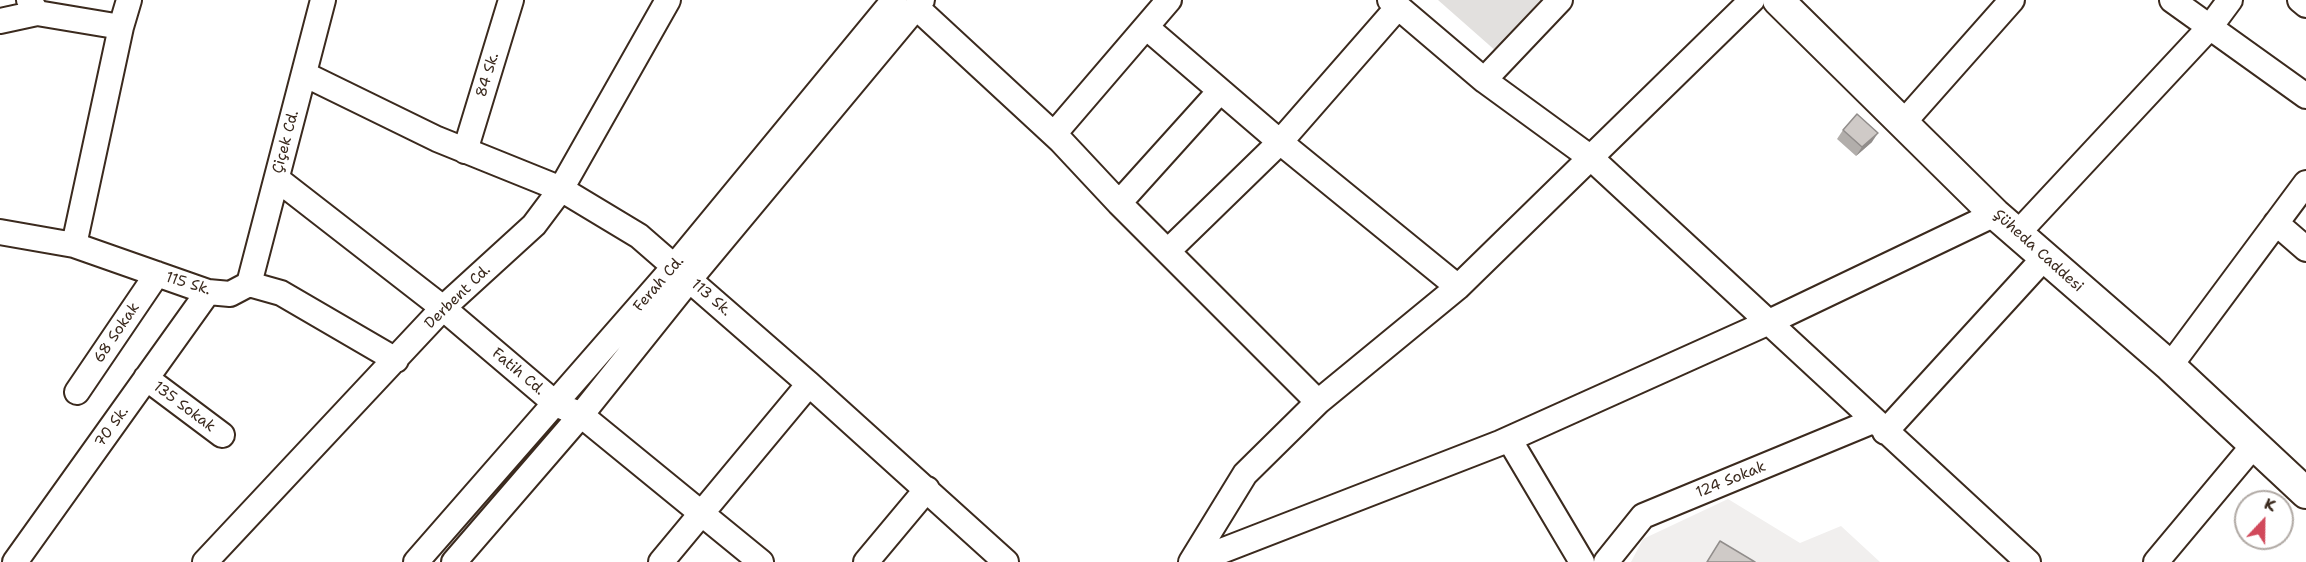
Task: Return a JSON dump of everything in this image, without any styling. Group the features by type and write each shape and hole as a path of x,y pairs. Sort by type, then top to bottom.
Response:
{"main road":[{"name":"Şüheda Caddesi","path":"1778,0 2017,234 2170,366 2253,446 2306,493"}],"street":[{"path":"74,245 121,27 129,0"},
{"name":"Çiçek Cd.","path":"249,284 323,0"},
{"name":"84 Sk.","path":"465,151 511,0"},
{"name":"Derbent Cd.","path":"205,562 443,308 534,225 561,189 668,0"},
{"path":"1054,134 1169,0"},
{"path":"1485,80 1560,0"},
{"path":"1192,562 1245,474 1318,402 1458,287 1752,0"},
{"path":"1903,123 2012,0"},
{"path":"2172,0 2306,96"},
{"path":"2017,234 2210,27 2230,0"},
{"path":"2300,0 2306,5"},
{"path":"911,2 1054,134 1119,203 1169,250 1318,402"},
{"name":"Ferah Cd.","path":"416,562 556,404 682,273 911,2"},
{"path":"1169,250 1280,142 1394,4 1485,80 1591,158 2028,562"},
{"path":"0,21 33,6 121,27"},
{"path":"1146,27 1280,142 1458,287"},
{"name":"113 Sk.","path":"304,74 465,151 561,189 639,236 809,384 1006,562"},
{"path":"1119,203 1220,91"},
{"name":"Fatih Cd.","path":"277,179 443,308 556,404 581,415 761,562"},
{"path":"2170,366 2306,183"},
{"path":"1192,562 1509,439 1767,323 1995,213"},
{"path":"2276,224 2306,249"},
{"name":"115 Sk.","path":"0,232 74,245 208,292 230,294 249,284"},
{"path":"1879,426 2044,258"},
{"name":"Ferah Cd.","path":"453,562 581,415 682,273"},
{"name":"68 Sokak","path":"76,392 157,274"},
{"path":"249,284 281,293 396,360"},
{"name":"70 Sk.","path":"15,562 208,292"},
{"name":"135 Sokak","path":"146,378 222,435"},
{"path":"661,562 809,384"},
{"name":"124 Sokak","path":"1606,562 1643,516 1879,426"},
{"path":"1509,439 1582,562"},
{"path":"2156,562 2253,446"},
{"path":"866,562 927,489"}],"shaded area":[{"path":"1438,0 1542,0 1497,52"},
{"path":"1728,499 1800,543 1841,526 1880,562 1631,562 1643,539"}],"building":[{"path":"1857,114 1878,133 1862,147 1843,130"},
{"path":"1720,541 1755,562 1707,562"}]}
